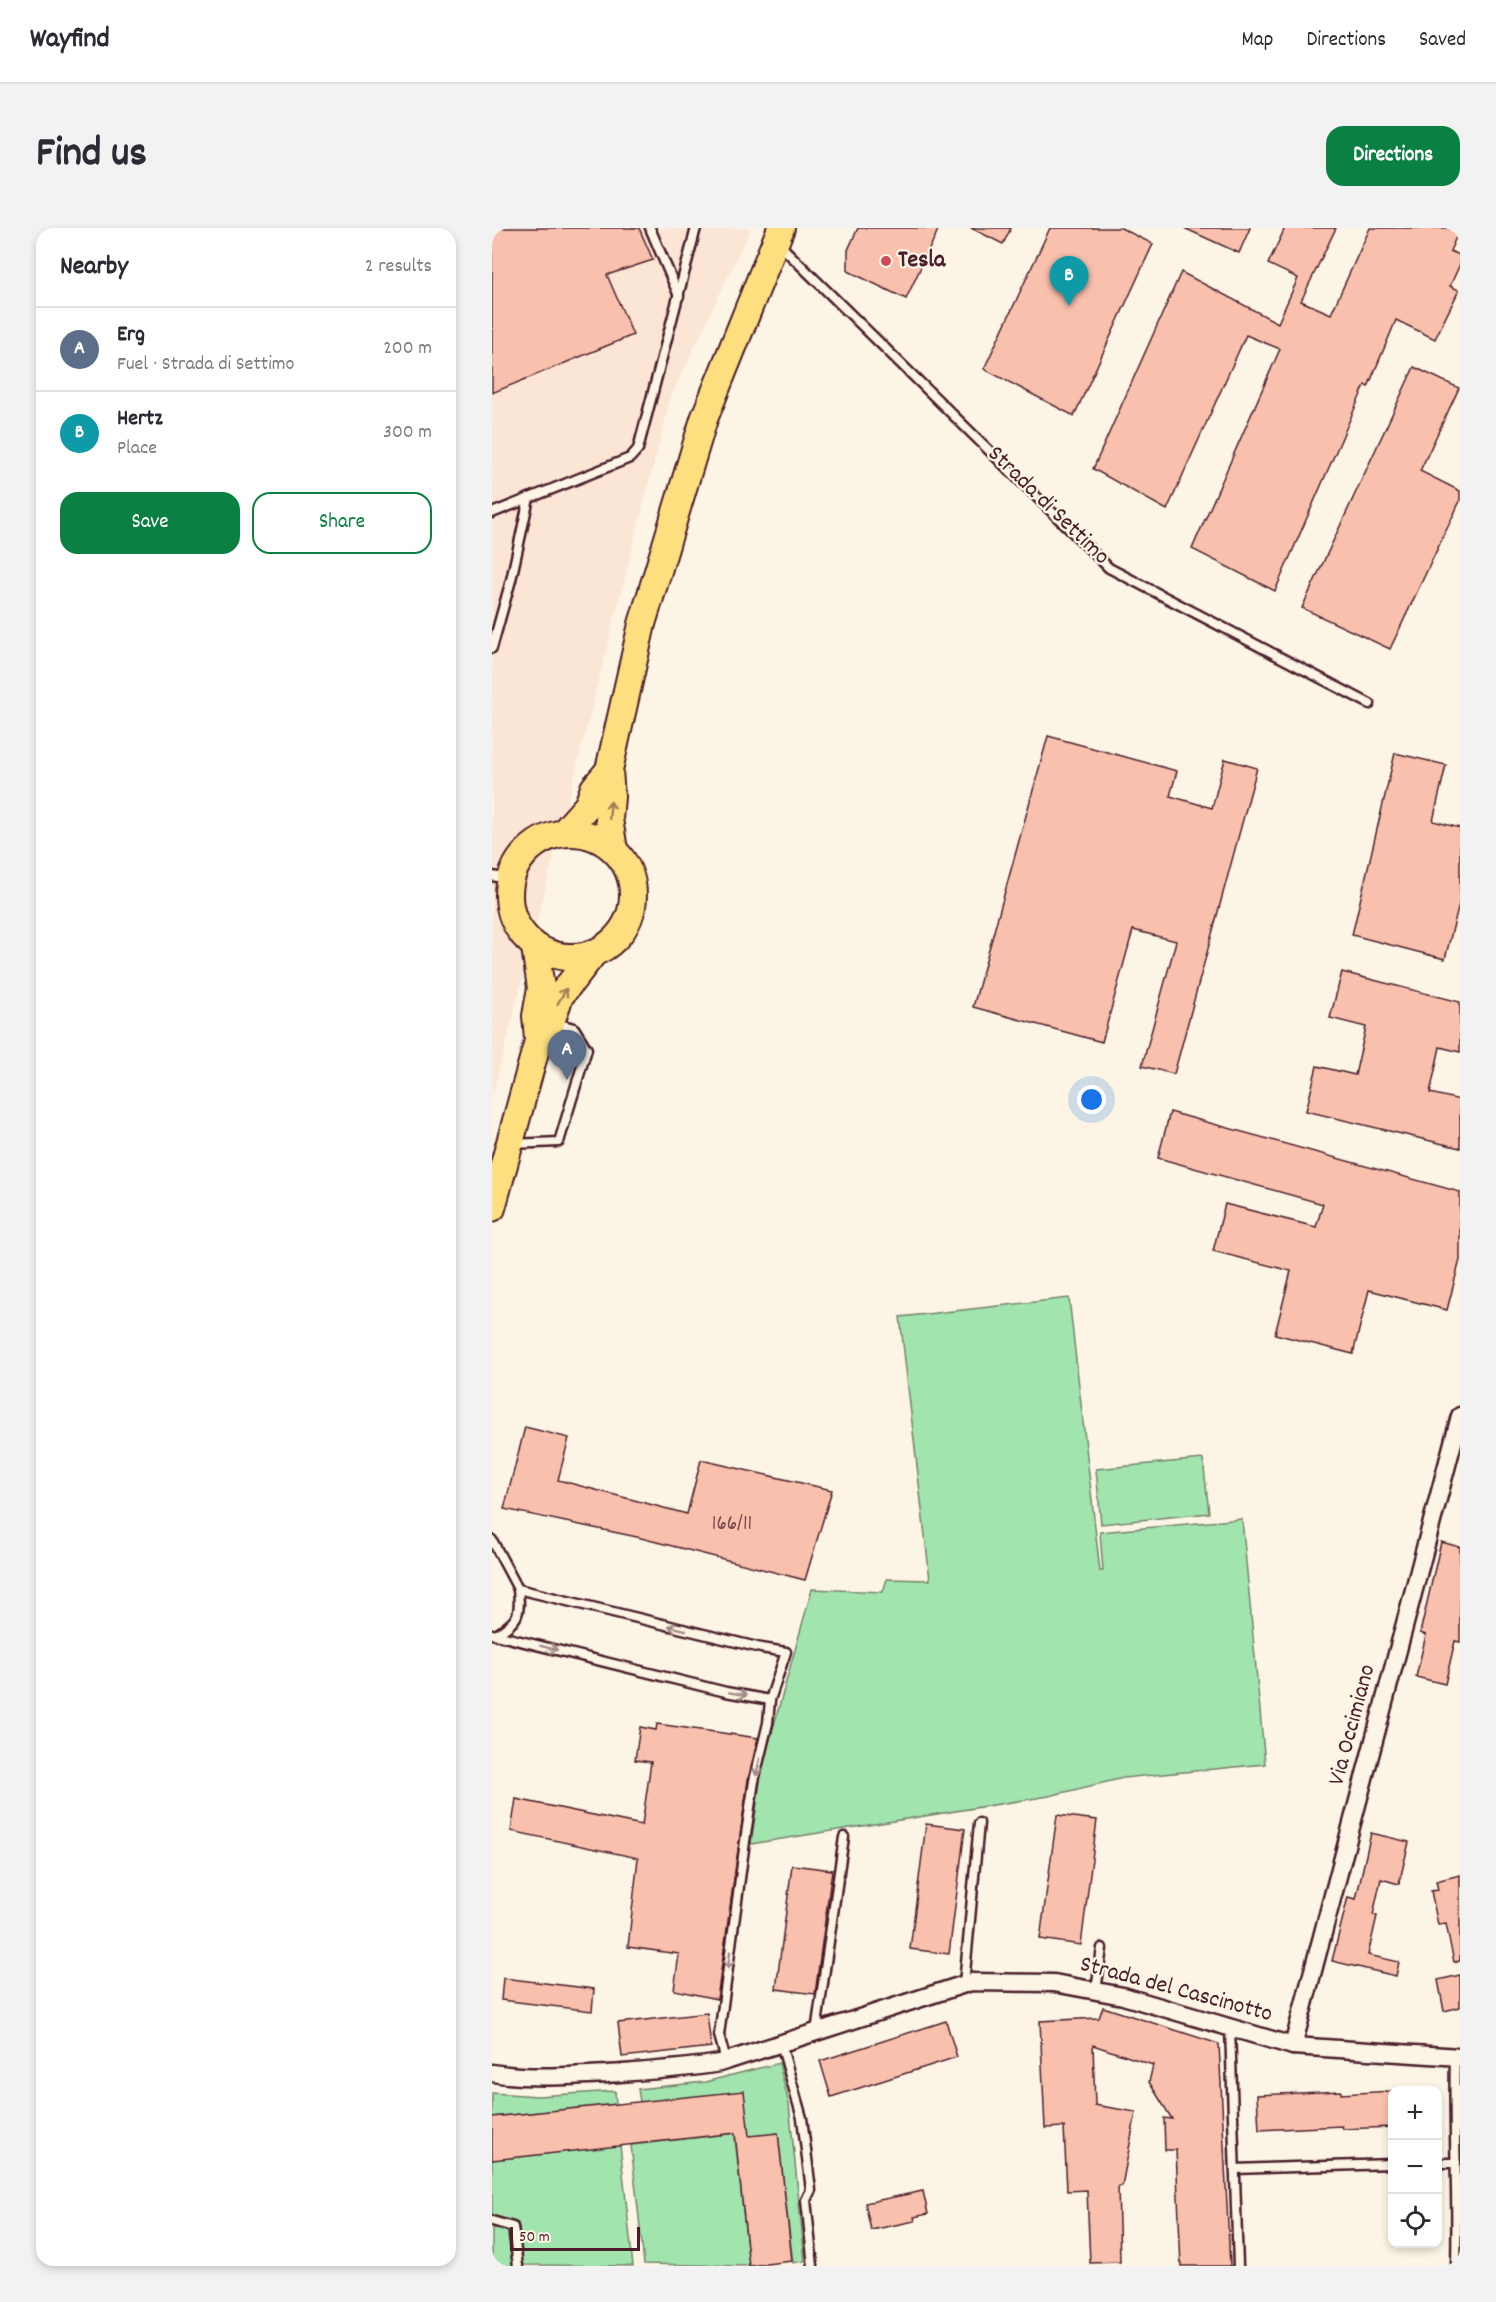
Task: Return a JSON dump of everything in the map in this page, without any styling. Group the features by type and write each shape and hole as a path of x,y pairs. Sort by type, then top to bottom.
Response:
{"main road":[{"name":"Strada di Settimo","path":"614,850 609,819 611,797 609,770 642,624 704,419 778,234"},
{"name":"Strada di Settimo","path":"564,832 588,804 594,788 609,770"},
{"path":"564,832 589,835 603,841 614,850 623,860 632,879 633,900 628,921 615,938 606,948 593,954 573,957 554,955 535,947 523,935 513,918 501,878 531,846 549,836 564,832"},
{"path":"535,947 541,988 536,1016 544,1032"},
{"path":"492,1208 508,1145 544,1032 560,996 593,954"}],"street":[{"name":"Via Occimiano","path":"1293,2046 1460,1416"},
{"name":"Strada del Cascinotto","path":"492,2073 577,2076 678,2068 726,2061 971,1982 1054,1983 1096,1990 1293,2046 1458,2057"}],"lane":[{"path":"650,228 678,296"},
{"path":"492,513 630,458 638,449 696,228"},
{"name":"Strada di Settimo","path":"778,234 1109,568 1370,704"},
{"path":"492,648 511,580 529,498"},
{"path":"508,1145 559,1142 587,1049 574,1028 544,1032"},
{"path":"492,1540 518,1589 519,1610 513,1623 494,1634"},
{"path":"518,1589 761,1648 786,1652 770,1700 768,1723 754,1781 746,1834 719,2035 726,2061"},
{"path":"494,1634 714,1689 770,1700"},
{"path":"964,1984 979,1823"},
{"path":"816,2032 844,1837"},
{"path":"1096,1990 1102,1948"},
{"path":"1230,2028 1238,2266"},
{"path":"781,2044 802,2118 811,2190 806,2200 813,2266"},
{"path":"1458,2057 1460,2113"},
{"path":"1456,2266 1458,2207 1454,2100 1458,2057"},
{"path":"1442,2163 1456,2163"},
{"path":"1235,2169 1388,2164"},
{"path":"492,2221 513,2227 518,2266"}],"shaded area":[{"path":"492,228 751,228 671,397 492,1098"}],"green space":[{"path":"1069,1298 1100,1571 1103,1571 1100,1532 1242,1519 1265,1764 1123,1778 1049,1796 751,1844 762,1768 812,1589 883,1592 887,1579 930,1580 900,1317"},
{"path":"1203,1459 1209,1513 1101,1524 1096,1469"},
{"path":"779,2063 789,2104 805,2261 793,2263 778,2133 735,2138 749,2266 644,2264 631,2145 748,2132 640,2102 638,2089 705,2082"},
{"path":"615,2091 616,2104 492,2117 492,2093 538,2096"},
{"path":"620,2145 633,2266 523,2265 518,2223 492,2215 492,2160"},
{"path":"492,2227 509,2232 513,2266 492,2266"}],"building":[{"path":"492,228 639,228 653,260 607,275 633,335 492,393"},
{"name":"Tesla","path":"858,228 939,228 906,299 848,271 848,250"},
{"name":"Tesla","path":"971,228 1011,228 1003,244"},
{"path":"1050,228 1121,228 1153,244 1074,416 984,369"},
{"path":"1184,228 1250,228 1239,253"},
{"path":"1285,228 1336,228 1301,301 1331,314 1370,228 1460,228 1450,251 1460,255 1460,264 1450,286 1459,290 1435,339 1396,320 1368,387 1365,385 1275,591 1192,549 1280,349 1246,335 1167,510 1093,469 1181,272 1278,323 1298,278 1268,264"},
{"path":"1414,367 1459,388 1420,471 1460,491 1460,501 1390,649 1302,608"},
{"path":"1048,736 1177,771 1170,796 1212,808 1225,759 1257,768 1174,1074 1142,1066 1176,941 1133,930 1102,1042 973,1007"},
{"path":"1395,753 1446,765 1433,821 1460,828 1460,900 1445,959 1352,935"},
{"path":"1342,972 1460,1002 1460,1052 1440,1047 1430,1093 1460,1100 1460,1148 1306,1111 1317,1066 1355,1075 1366,1027 1330,1018"},
{"path":"1170,1112 1460,1192 1460,1260 1447,1310 1369,1290 1353,1354 1275,1334 1291,1271 1213,1251 1225,1204 1316,1227 1323,1204 1158,1158"},
{"path":"525,1427 569,1438 558,1480 687,1514 701,1460 832,1490 805,1580 637,1537 504,1509"},
{"path":"1441,1542 1460,1547 1460,1642 1455,1641 1445,1684 1416,1677 1426,1635 1420,1633"},
{"path":"657,1724 758,1738 748,1780 717,1999 674,1990 679,1954 628,1947 638,1858 511,1831 516,1799 642,1825 651,1762 635,1760 640,1727 656,1730"},
{"path":"1057,1815 1097,1820 1081,1945 1040,1939"},
{"path":"926,1824 965,1829 949,1954 910,1949"},
{"path":"1371,1833 1409,1842 1399,1884 1381,1879 1373,1915 1377,1916 1368,1955 1399,1962 1396,1976 1332,1961 1348,1897 1356,1899"},
{"path":"792,1865 832,1870 815,1994 776,1989"},
{"path":"1460,1875 1460,1961 1454,1962 1446,1924 1438,1925 1431,1891 1438,1890 1436,1881"},
{"path":"1460,1975 1460,2007 1444,2011 1438,1980"},
{"path":"503,1978 594,1989 592,2011 501,2000"},
{"path":"1103,2007 1219,2044 1230,2266 1181,2266 1176,2150 1165,2150 1164,2118 1172,2119 1149,2082 1153,2065 1093,2045 1095,2105 1136,2112 1122,2186 1118,2186 1120,2262 1090,2263 1087,2190 1067,2191 1064,2127 1045,2128 1040,2021 1099,2018"},
{"path":"707,2013 711,2047 622,2057 618,2023"},
{"path":"946,2021 957,2057 831,2097 820,2061"},
{"path":"744,2091 749,2136 778,2133 792,2261 749,2266 735,2133 492,2160 492,2117"},
{"path":"1388,2091 1388,2127 1343,2129 1342,2126 1259,2130 1257,2095"},
{"path":"923,2191 928,2214 914,2217 915,2221 871,2230 865,2203"}],"place":[{"name":"Tesla","path":"886,261"},
{"name":"Hertz","path":"1069,306"},
{"name":"Erg","path":"567,1080"}]}
